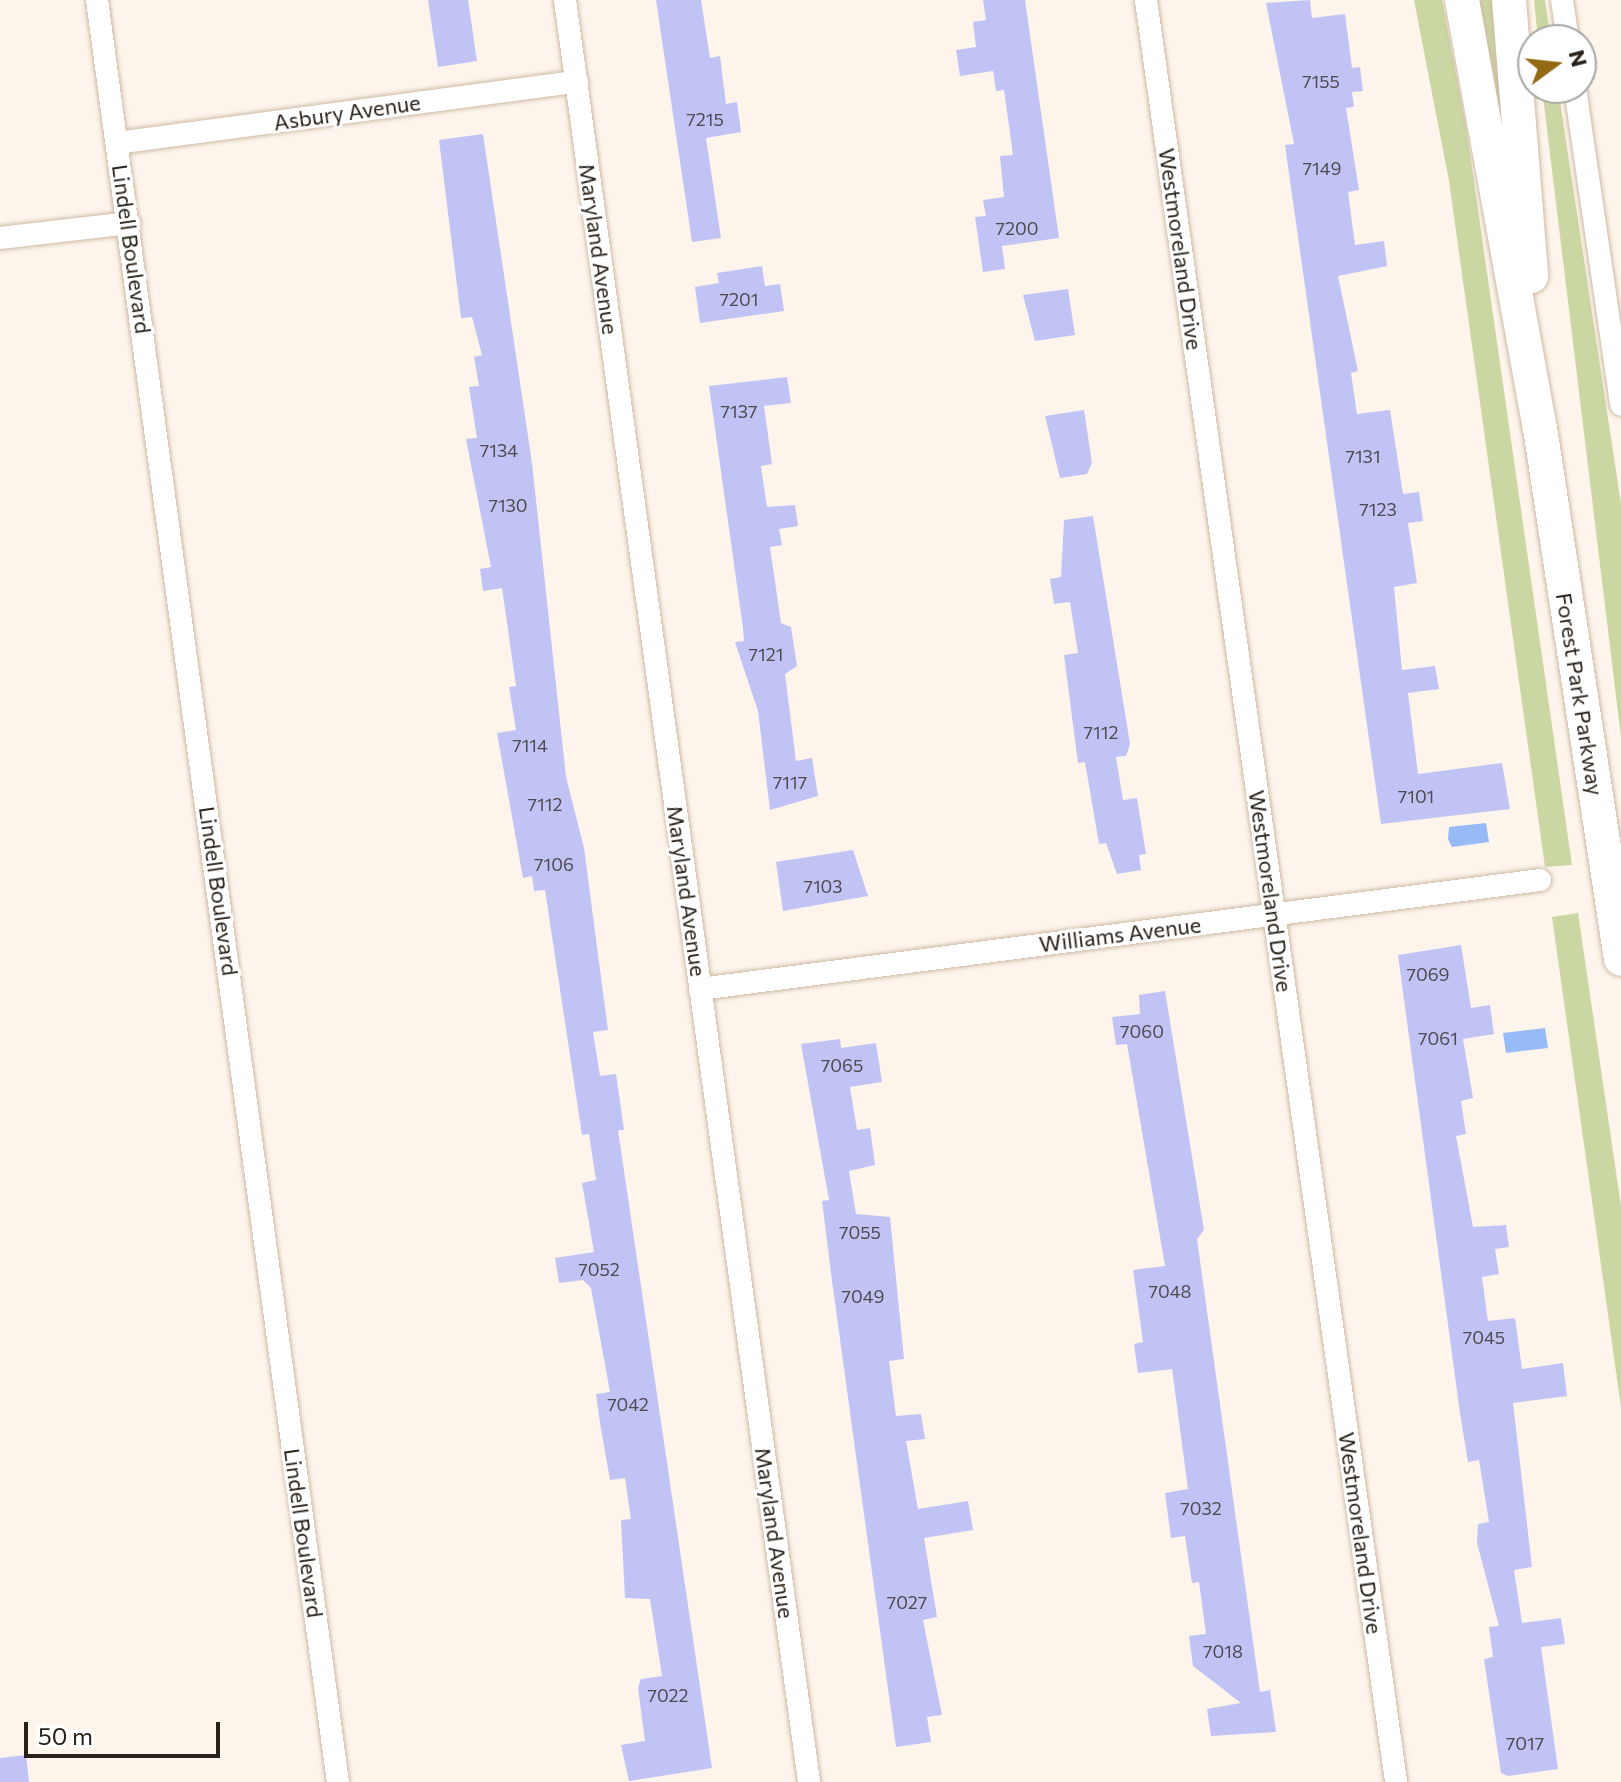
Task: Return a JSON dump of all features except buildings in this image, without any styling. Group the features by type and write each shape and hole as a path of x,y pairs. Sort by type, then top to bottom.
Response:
{"main road":[{"name":"Forest Park Parkway","path":"1462,0 1540,428 1621,959"},
{"name":"Forest Park Parkway","path":"1509,0 1540,428"}],"street":[{"name":"Lindell Boulevard","path":"97,0 338,1782"},
{"name":"Maryland Avenue","path":"565,0 809,1782"},
{"name":"Westmoreland Drive","path":"1146,0 1396,1782"},
{"path":"1562,0 1566,24"},
{"name":"Asbury Avenue","path":"117,143 577,82"},
{"path":"1577,104 1621,405"},
{"path":"0,238 129,223"},
{"name":"Williams Avenue","path":"700,989 1540,880"}],"green space":[{"path":"1414,0 1442,0 1466,126 1572,865 1545,867 1449,181"},
{"path":"1478,0 1497,0 1513,210"},
{"path":"1534,0 1545,0 1549,24 1536,24"},
{"path":"1544,104 1560,104 1621,504 1621,737"},
{"path":"1578,913 1621,1206 1621,1407 1552,917"}],"water":[{"path":"1486,823 1489,842 1452,847 1448,839 1449,827"},
{"path":"1545,1028 1548,1048 1506,1053 1503,1033"}]}
